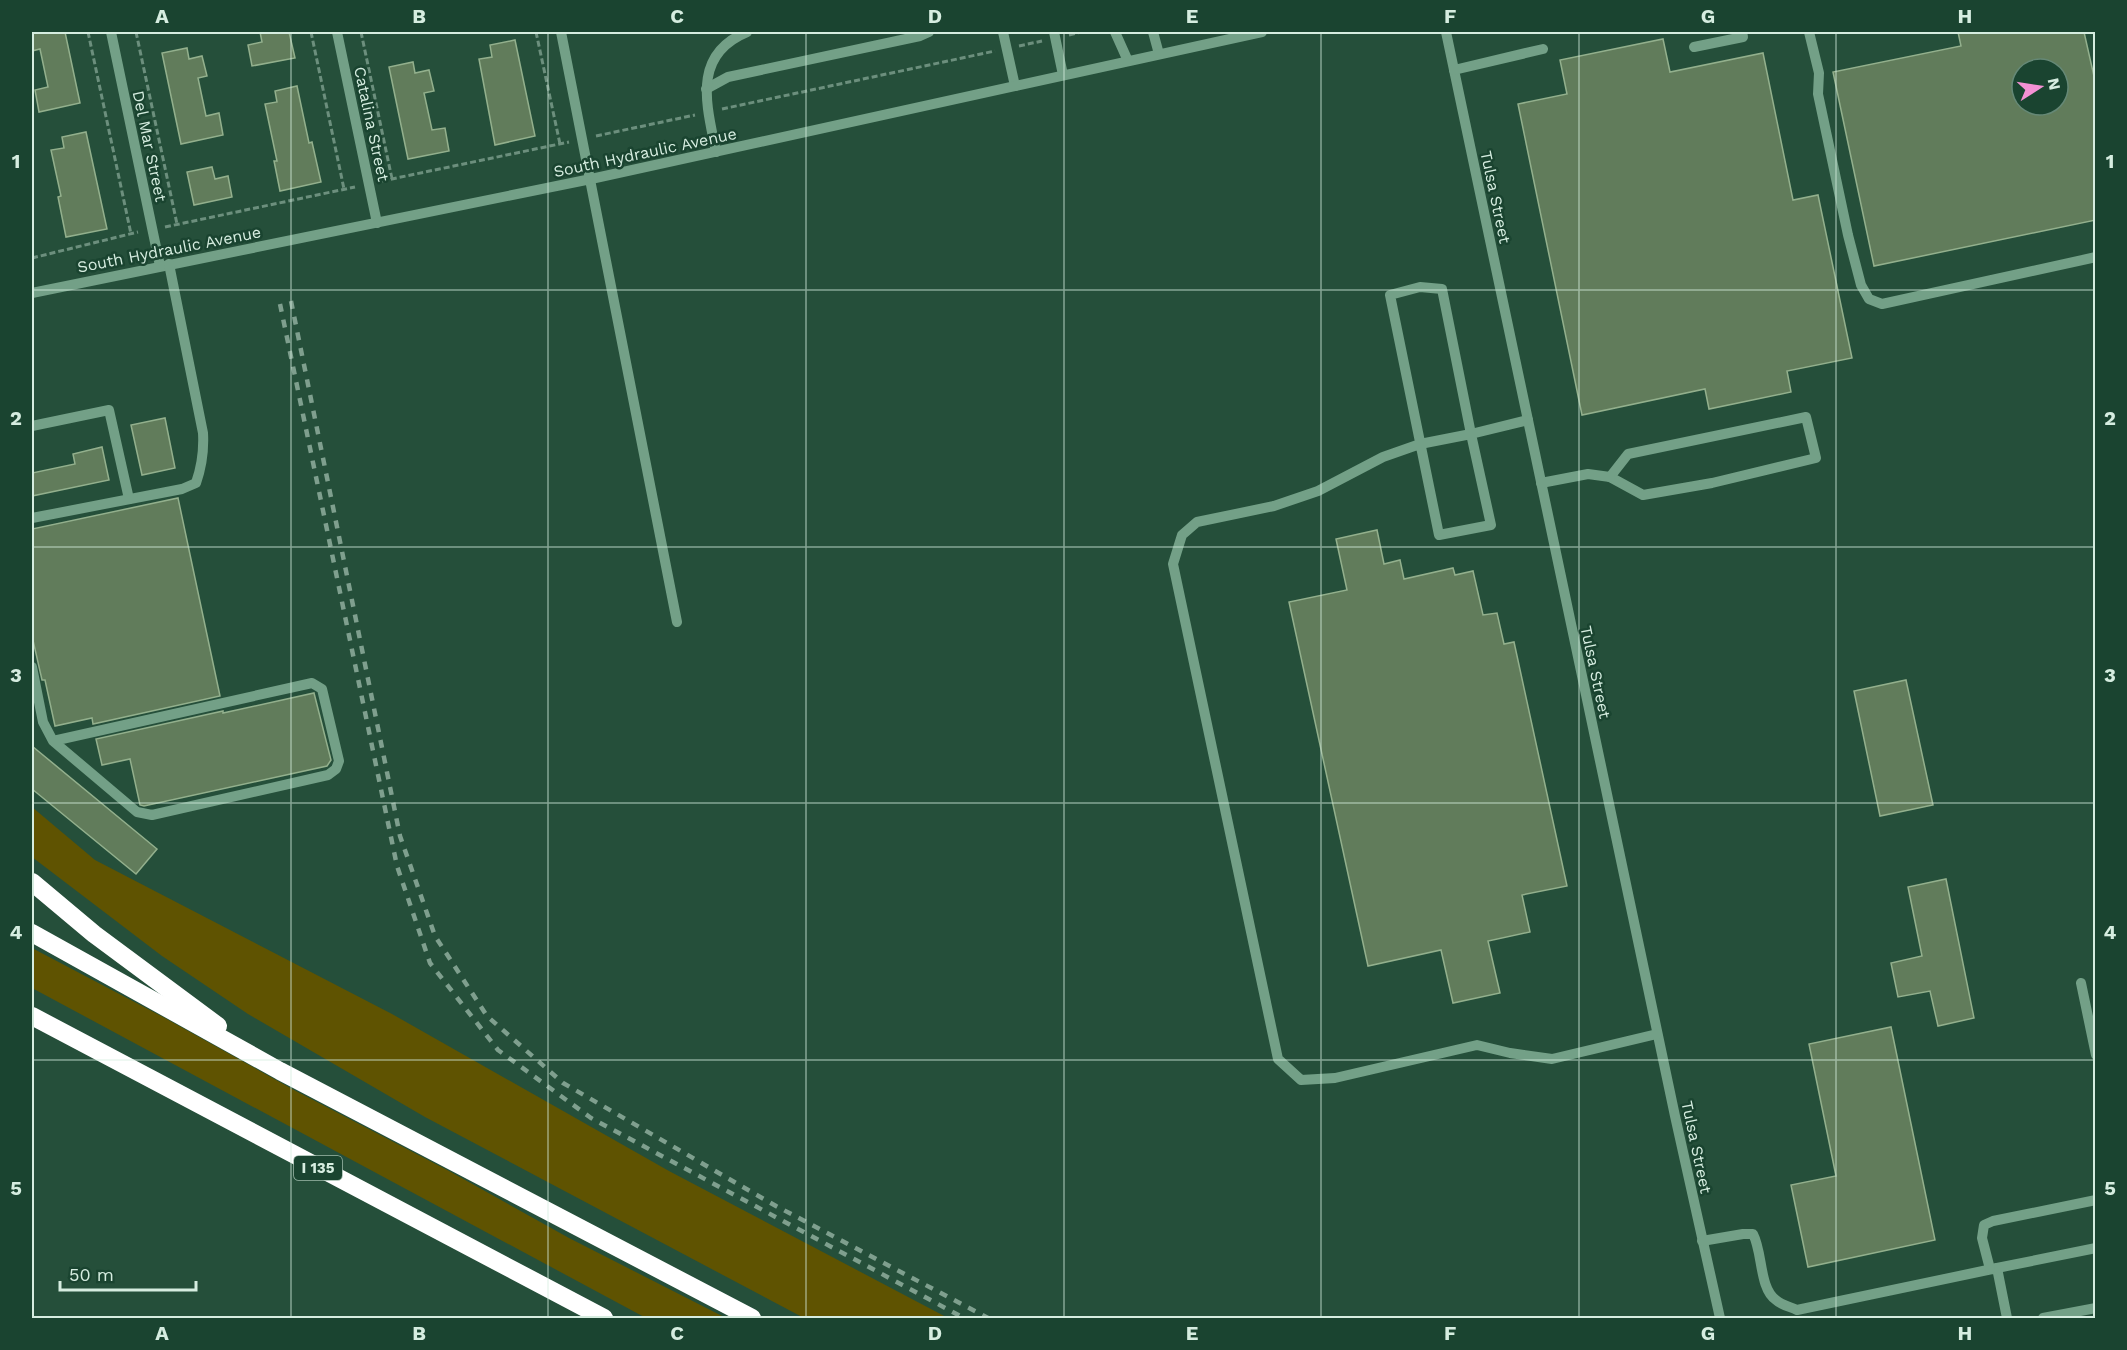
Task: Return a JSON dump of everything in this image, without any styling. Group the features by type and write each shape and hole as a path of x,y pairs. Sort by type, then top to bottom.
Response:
{"highway":[{"path":"32,882 94,934 280,1071"},
{"path":"32,933 280,1071 752,1318"},
{"name":"I 135","path":"32,1016 604,1318"}],"street":[{"name":"Del Mar Street","path":"32,518 182,489 196,483 204,452 203,433 164,265 152,229 111,32"},
{"name":"Catalina Street","path":"337,32 377,223"},
{"path":"561,32 676,622"},
{"path":"717,152 706,97 708,70 730,41 747,32"},
{"path":"706,89 728,77 920,36 929,32"},
{"path":"1003,32 1015,86"},
{"path":"1115,32 1128,61"},
{"path":"1153,32 1159,54"},
{"name":"South Hydraulic Avenue","path":"32,293 591,179 1263,32"},
{"name":"Tulsa Street","path":"1446,32 1657,1034 1720,1318"},
{"path":"1694,47 1743,37 1742,32"},
{"path":"1809,32 1819,73 1818,94 1848,235 1861,285 1869,299 1882,304 2096,257"},
{"path":"1055,35 1063,75"},
{"path":"1454,70 1543,49"},
{"path":"1420,287 1442,289 1471,434 1491,525 1439,535 1390,295 1420,287"},
{"path":"32,426 109,410 129,500"},
{"path":"1541,483 1588,474 1610,477 1643,495 1712,483 1816,458 1806,417 1628,453 1610,477"},
{"path":"1528,420 1420,444 1383,457 1318,491 1274,506 1197,522 1182,536 1173,564 1278,1059 1301,1080 1335,1078 1478,1045 1510,1053 1552,1059 1657,1034"},
{"path":"32,667 43,722 53,741 137,812 152,815 328,774 336,769 339,761 322,689 312,683 53,741"},
{"path":"2081,983 2096,1055"},
{"path":"2007,1318 1994,1268 1982,1238 1984,1225 1993,1221 2096,1200"},
{"path":"1702,1241 1753,1234 1758,1244 1766,1288 1775,1300 1797,1310 2096,1248"},
{"path":"2043,1318 2096,1308"}],"path":[{"path":"88,32 131,234"},
{"path":"136,32 177,224"},
{"path":"311,32 344,189"},
{"path":"361,32 392,179"},
{"path":"536,32 560,144"},
{"path":"32,258 152,229 1007,48 1055,35 1081,32"}],"shaded area":[{"path":"32,807 95,860 392,1014 669,1171 948,1318 804,1318 425,1117 248,1014 162,956 32,857"},
{"path":"32,948 449,1171 569,1238 726,1318 646,1318 32,988"}],"building":[{"path":"32,32 65,32 80,103 39,112 35,90 48,87 40,49 32,51"},
{"path":"260,32 289,32 295,58 252,66 248,45 262,42"},
{"path":"1958,32 2084,32 2096,85 2096,220 1874,266 1833,72 1961,46"},
{"path":"1663,39 1670,72 1763,53 1793,200 1818,195 1852,358 1787,371 1791,392 1709,409 1705,389 1582,415 1518,104 1567,94 1560,60"},
{"path":"515,40 535,136 495,145 479,59 492,57 490,45"},
{"path":"187,48 189,59 202,56 207,76 198,78 206,116 219,113 223,135 181,144 162,53"},
{"path":"413,62 415,73 429,70 434,91 424,93 432,130 445,128 449,151 408,159 389,67"},
{"path":"297,86 309,143 312,142 321,182 280,191 274,161 277,161 265,104 277,102 275,91"},
{"path":"86,132 107,229 66,237 58,197 61,196 51,150 64,148 62,137"},
{"path":"212,167 215,179 228,176 232,197 194,205 187,172"},
{"path":"165,418 175,468 142,475 131,425"},
{"path":"102,447 109,480 32,496 32,473 75,464 73,454"},
{"path":"178,498 220,696 93,724 92,718 55,726 32,636 32,529"},
{"path":"1377,530 1384,564 1400,560 1404,579 1453,568 1455,575 1473,571 1483,615 1497,613 1504,644 1514,642 1567,886 1522,895 1530,932 1488,941 1500,993 1453,1003 1441,950 1368,966 1289,602 1347,590 1336,539"},
{"path":"1906,680 1933,805 1880,816 1854,691"},
{"path":"314,693 331,760 327,766 144,806 140,805 130,759 102,765 96,739"},
{"path":"32,746 157,849 136,874 32,789"},
{"path":"1946,879 1974,1018 1938,1026 1930,991 1898,997 1891,963 1922,956 1908,887"},
{"path":"1891,1027 1935,1240 1808,1267 1791,1185 1836,1176 1809,1044"}],"railway":[{"path":"291,301 400,836 435,936 487,1016 563,1083 776,1206 988,1318"},
{"path":"280,304 397,866 430,963 498,1050 591,1118 964,1318"}]}
